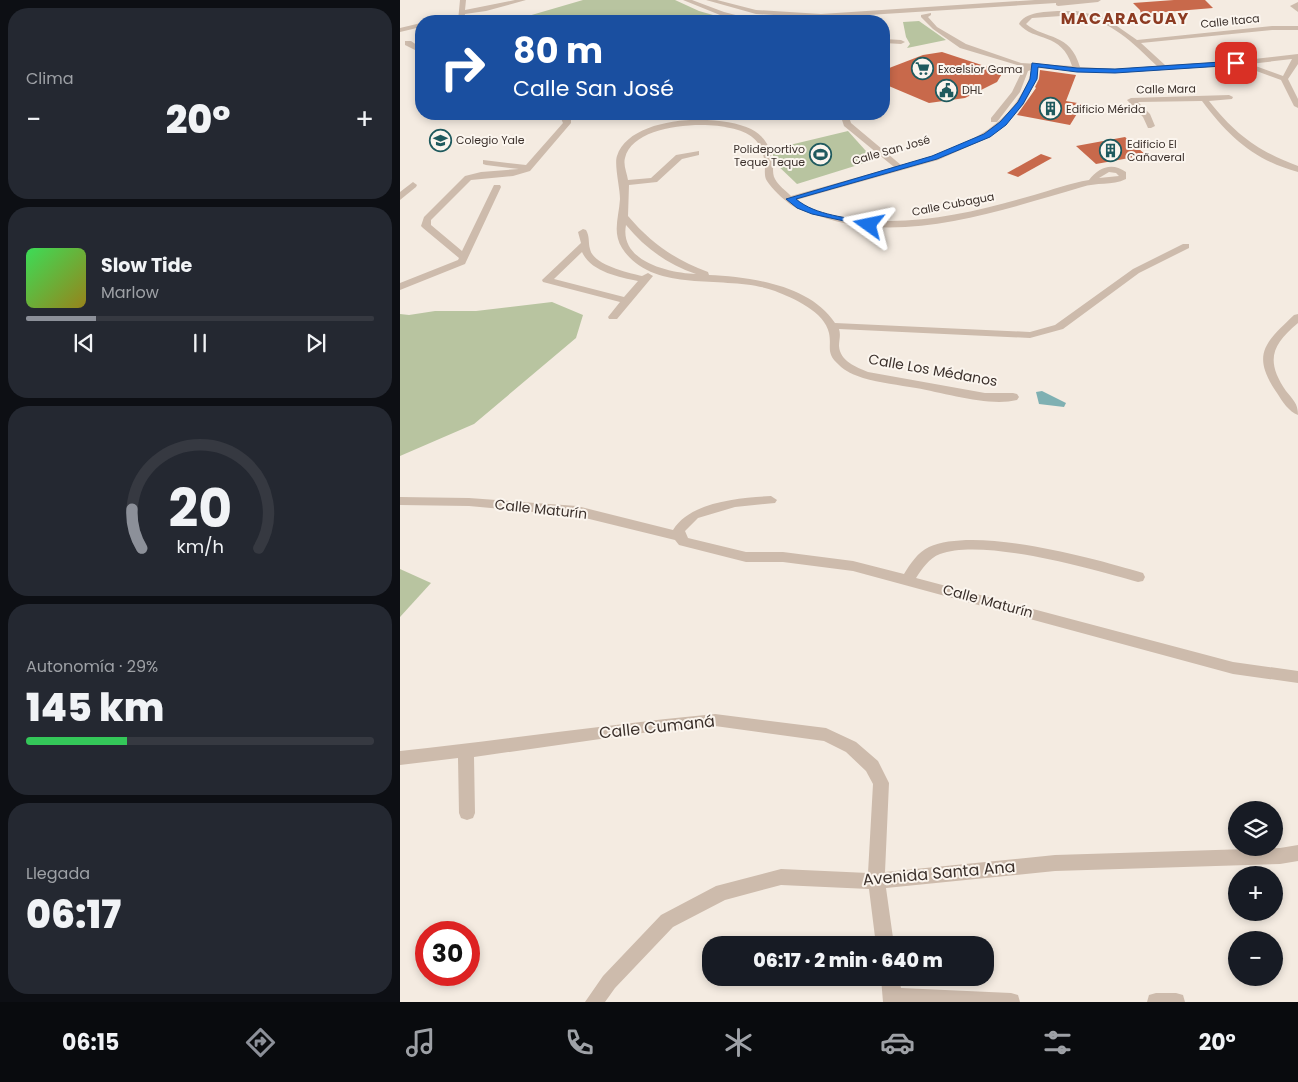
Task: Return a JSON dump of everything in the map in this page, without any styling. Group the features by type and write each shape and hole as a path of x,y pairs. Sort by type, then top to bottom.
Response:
{"street":[{"path":"462,15 463,0"},
{"path":"463,12 486,9 523,0"},
{"path":"686,0 729,15"},
{"path":"709,0 750,11 775,15"},
{"path":"890,17 928,15 950,10 1065,0"},
{"path":"894,12 925,1 950,10 1098,0"},
{"path":"925,1 928,15 950,39 971,50 1020,65 1115,71 1297,57 1284,79"},
{"path":"1298,4 1293,6 1298,10"},
{"path":"940,17 950,10"},
{"path":"839,15 894,12 928,15"},
{"path":"1077,70 1072,55 1065,47 1048,36 1025,27 1022,24 1023,20 1026,17 1076,13 1092,16 1110,24 1163,68"},
{"path":"400,30 415,26"},
{"name":"Calle Itaca","path":"1134,42 1272,28 1298,28"},
{"path":"890,41 901,42"},
{"path":"408,43 415,47"},
{"path":"1236,63 1266,71 1284,79 1298,106"},
{"name":"Calle San José","path":"787,196 897,166 935,158 987,135 1003,123 1026,94 1033,79 1034,65 1025,70 1016,92 992,123 968,137 897,166"},
{"path":"1016,92 1026,94"},
{"name":"Calle Mara","path":"1151,126 1147,116 1132,100 1229,97"},
{"name":"Calle Mara","path":"1204,99 1242,144 1266,158 1298,169"},
{"path":"463,256 426,226 427,219 468,178 481,175 513,173 529,167 567,123 567,120"},
{"path":"846,120 848,124 897,166"},
{"path":"787,196 770,179 766,147 755,134 745,129 718,123 678,124 659,128 641,135 627,145 621,157 624,183 624,216 620,230 627,248 639,261 653,270 681,276 750,280 786,292 818,310 832,326 1030,335 1046,332 1059,327 1136,271 1186,246"},
{"path":"624,183 654,180 679,157 696,153"},
{"path":"486,162 529,167"},
{"name":"Calle Cubagua","path":"787,196 800,206 830,216 869,225 904,225 928,222 997,207 1092,181"},
{"path":"400,197 413,185"},
{"path":"400,287 462,262 463,256 497,187"},
{"path":"624,216 650,247 666,258 715,277"},
{"path":"583,232 586,240 584,245 547,280 627,300"},
{"path":"584,245 591,258 609,271 645,280"},
{"path":"613,318 653,270 666,258"},
{"path":"1298,317 1275,338 1270,350 1269,363 1279,391 1298,411"},
{"name":"Calle Los Médanos","path":"832,326 836,336 834,344 835,353 839,359 854,371 866,375 985,397 1013,397"},
{"path":"679,536 679,530 694,515 735,503 771,500"},
{"name":"Calle Maturín","path":"400,501 469,502 577,511 679,536 684,542 746,557 783,558 853,566 1233,668 1298,677"},
{"path":"907,580 924,557 937,550 960,546 1018,551 1092,563 1138,577"},
{"name":"Calle Cumaná","path":"400,758 642,727 715,720 826,734 850,747 872,766 882,784 876,881 884,936"},
{"path":"466,751 467,813"},
{"name":"Avenida Santa Ana","path":"594,1002 609,982 667,921 722,892 781,877 876,881 1055,863 1280,856 1298,853"},
{"path":"891,986 892,999 1011,1002"},
{"path":"1156,1002 1176,1002"}],"green space":[{"path":"583,0 675,0 713,15 532,15"},
{"path":"919,21 946,40 907,48 910,44 906,37 903,22"},
{"name":"Polideportivo Teque Teque","path":"848,131 874,160 797,184 773,161 773,149"},
{"path":"552,302 583,315 576,338 474,424 400,456 400,314 409,315 435,311 476,311"},
{"path":"400,569 431,583 400,617"}],"water":[{"path":"1042,391 1066,403 1064,407 1039,404 1036,392"}],"building":[{"path":"1205,0 1213,8 1141,14 1140,10 1133,3"},
{"path":"942,52 1003,72 997,82 965,98 929,103 890,87 890,68 923,55"},
{"path":"1040,70 1076,75 1066,101 1083,104 1070,125 1017,115 1036,88"},
{"name":"Edificio El Cañaveral","path":"1125,137 1146,155 1096,164 1076,146"},
{"path":"1041,154 1052,158 1018,177 1007,173"}],"place":[{"name":"Excelsior Gama","path":"922,69"},
{"name":"DHL","path":"946,90"},
{"name":"Edificio Mérida","path":"1050,109"},
{"name":"Colegio Yale","path":"440,140"},
{"name":"Edificio El Cañaveral","path":"1111,150"},
{"name":"Polideportivo Teque Teque","path":"821,155"}],"district":[{"name":"MACARACUAY","path":"1125,18"}],"route":[{"path":"869,225 814,212 790,199 935,158 987,135 1003,123 1021,102 1033,79 1034,65 1077,70 1115,71 1236,63"}]}
